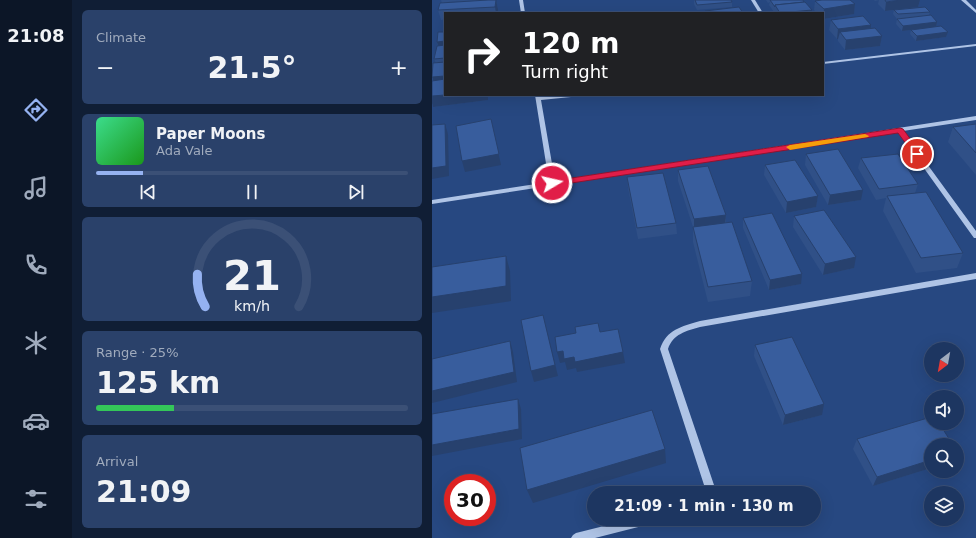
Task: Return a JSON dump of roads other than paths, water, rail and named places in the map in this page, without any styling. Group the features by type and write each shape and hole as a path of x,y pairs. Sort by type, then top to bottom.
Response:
{"street":[{"path":"521,0 523,12"},
{"path":"753,0 759,12"},
{"path":"963,0 976,12"},
{"path":"824,63 976,45"},
{"path":"552,183 539,97 555,96"},
{"path":"432,202 976,118"},
{"path":"900,130 976,236"},
{"path":"709,486 664,349 670,335 700,324 976,276"},
{"path":"576,538 623,526"}]}
